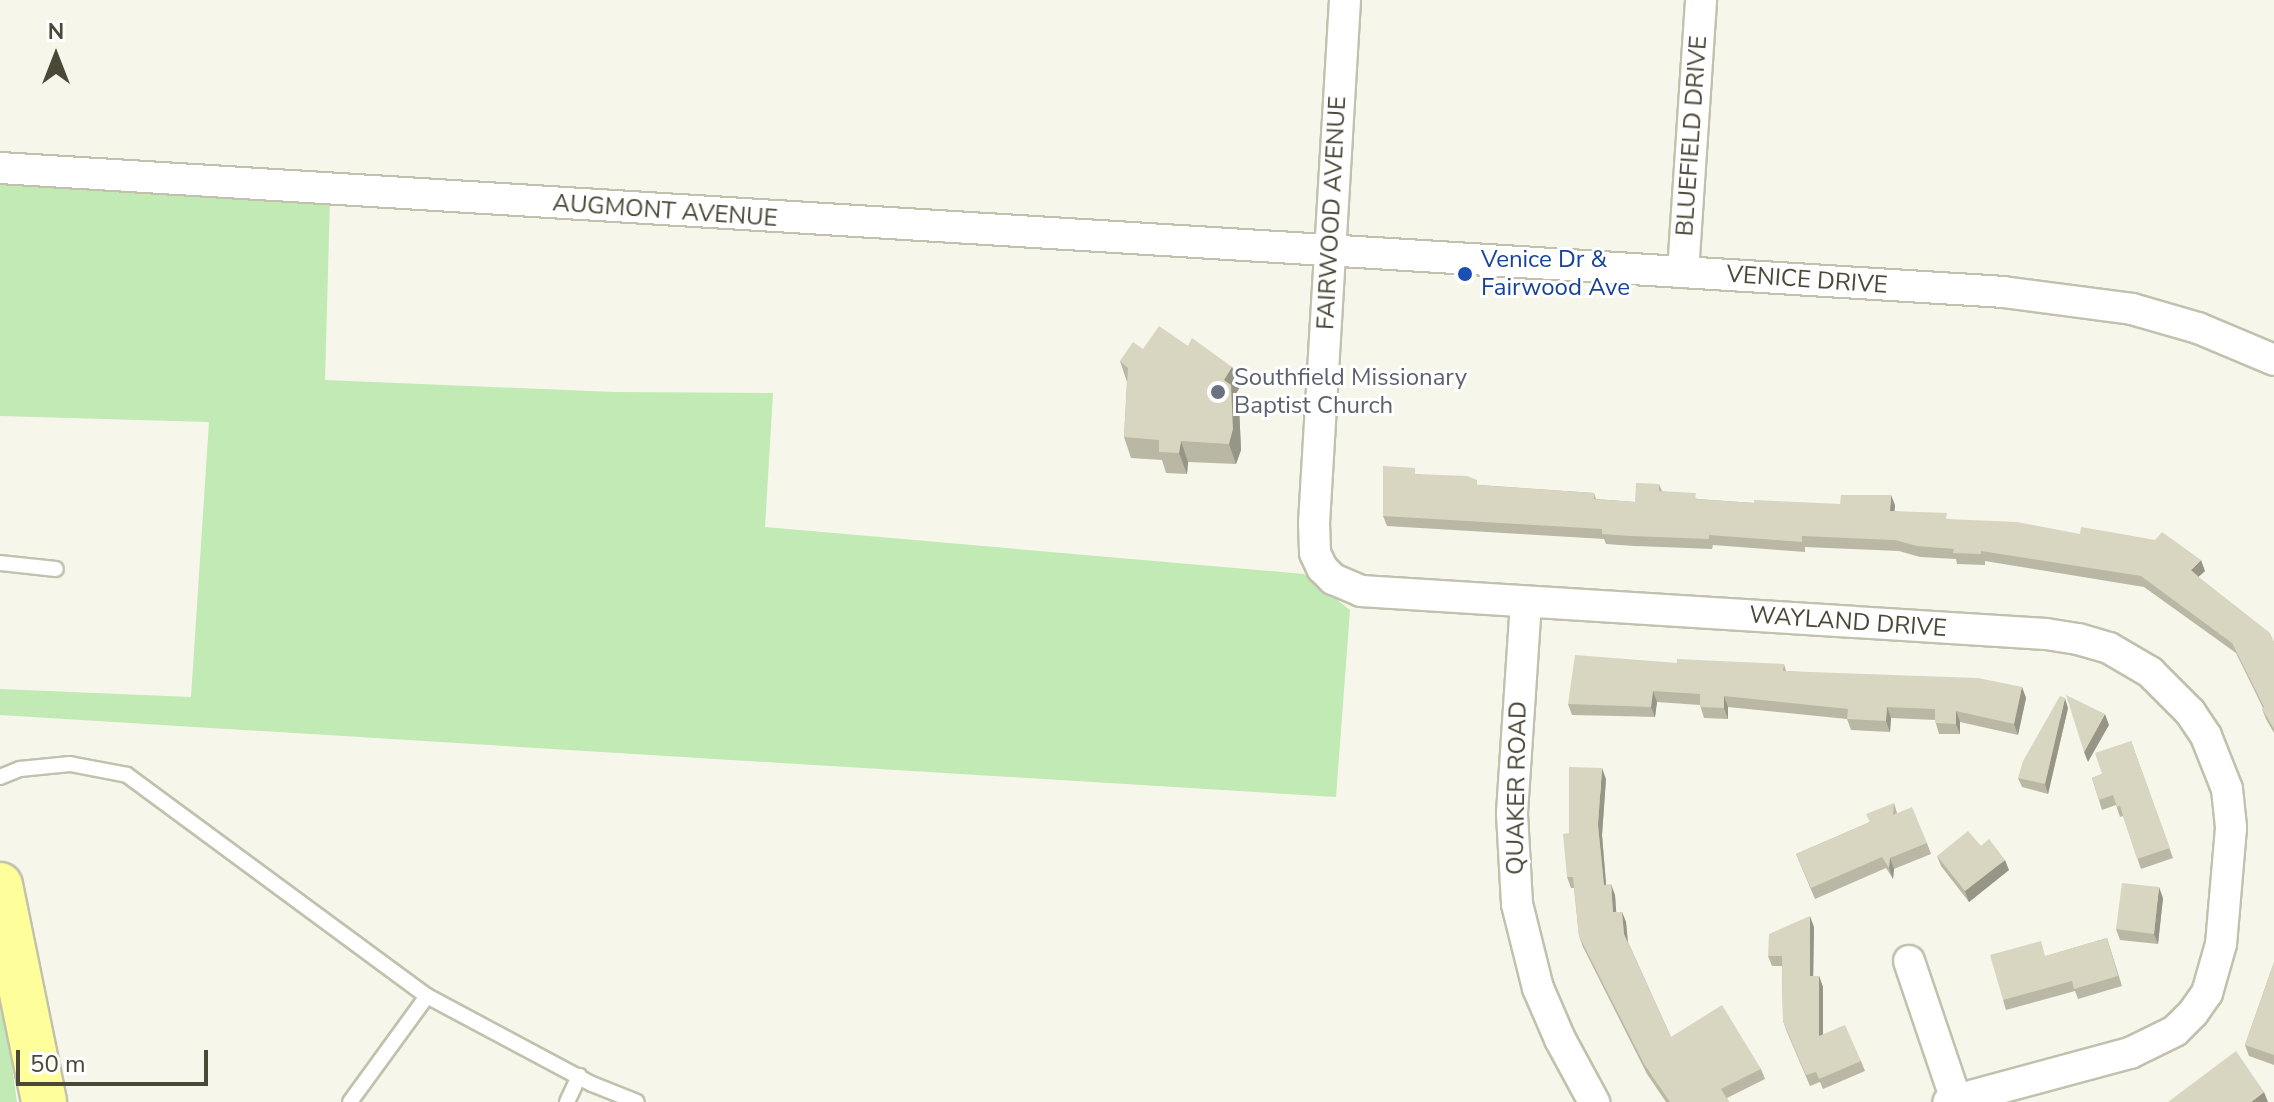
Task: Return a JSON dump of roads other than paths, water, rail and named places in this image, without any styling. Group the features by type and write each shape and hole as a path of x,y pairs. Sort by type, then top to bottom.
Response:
{"main road":[{"path":"0,885 44,1102"}],"street":[{"name":"FAIRWOOD AVENUE","path":"1322,568 1315,553 1314,523 1345,0"},
{"name":"BLUEFIELD DRIVE","path":"1683,272 1701,0"},
{"name":"AUGMONT AVENUE","path":"0,168 1330,249"},
{"name":"VENICE DRIVE","path":"1330,249 2003,292 2132,309 2198,328 2274,360"},
{"name":"WAYLAND DRIVE","path":"1322,568 1333,579 1361,591 2046,634 2109,648 2150,672 2172,692 2206,736 2227,789 2231,828 2229,871 2216,968 2207,993 2175,1031 2130,1053 1952,1101"},
{"name":"QUAKER ROAD","path":"1526,602 1512,814 1517,904 1538,988 1560,1039 1594,1102"},
{"path":"1909,961 1952,1101"}],"lane":[{"path":"0,563 56,569"},
{"path":"0,777 20,769 70,764 127,775 427,996 579,1076 637,1102"},
{"path":"350,1102 427,996"},
{"path":"567,1102 579,1076"}],"place":[{"name":"Venice Dr & Fairwood Ave","path":"1465,274"},
{"name":"Southfield Missionary Baptist Church","path":"1218,392"}]}
